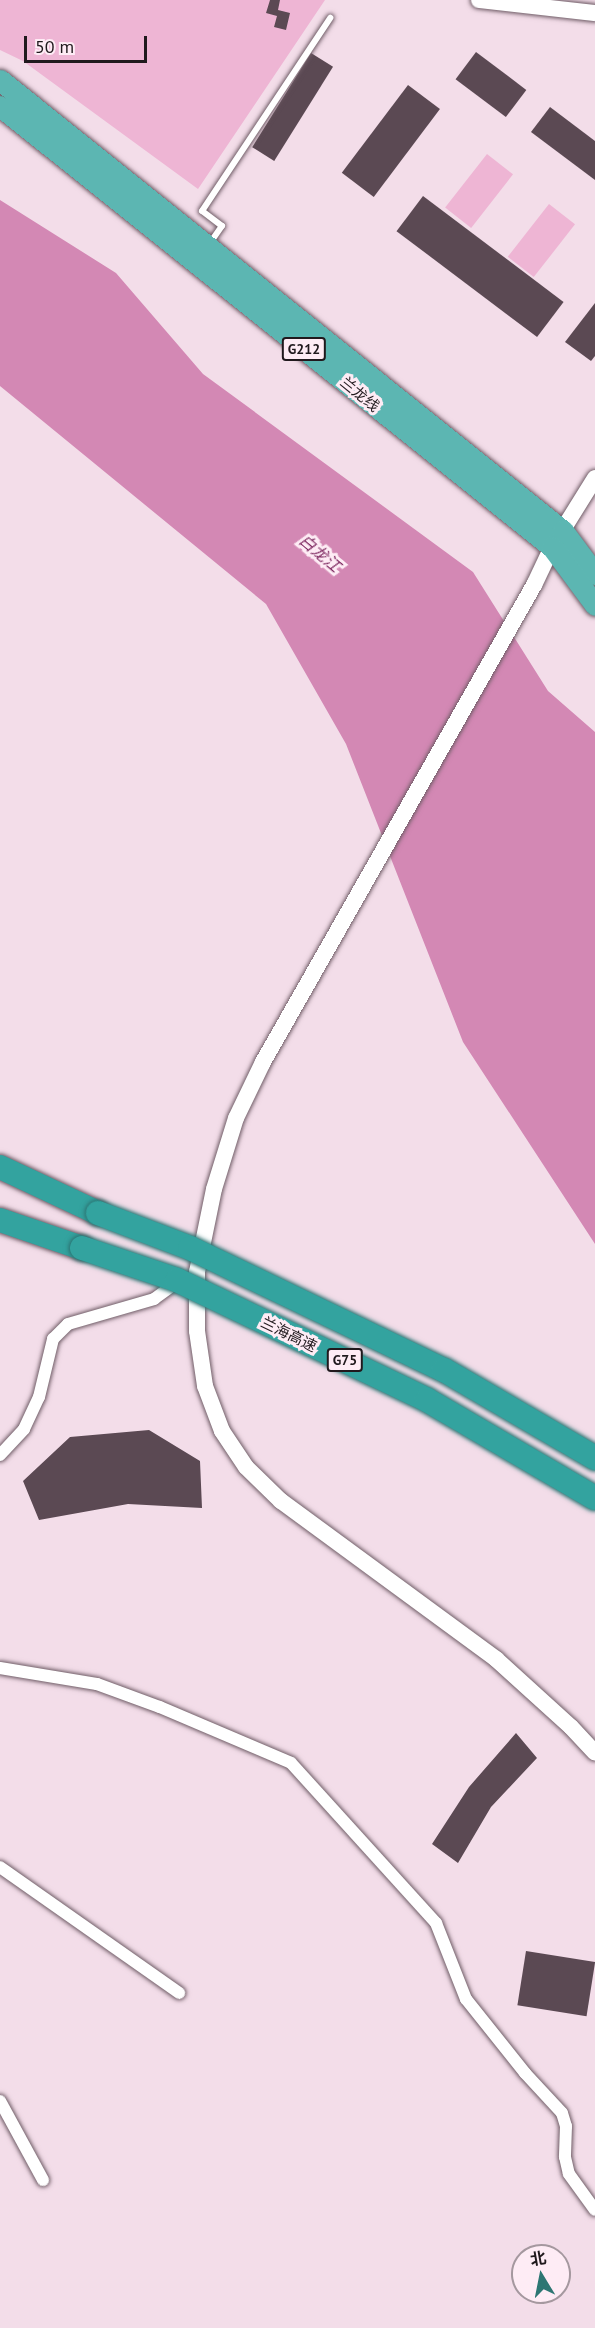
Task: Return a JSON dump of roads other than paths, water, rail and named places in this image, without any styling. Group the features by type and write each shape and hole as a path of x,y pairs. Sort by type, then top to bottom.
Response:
{"highway":[{"name":"兰龙线","path":"0,80 208,246 557,539 595,574"},
{"name":"兰龙线","path":"0,106 557,539 595,605"},
{"path":"0,1167 98,1214"},
{"name":"G75","path":"0,1185 98,1214 190,1248 444,1370 595,1458"},
{"name":"兰海高速","path":"0,1220 177,1280 427,1400 595,1498"}],"street":[{"path":"479,0 595,13"},
{"path":"595,478 557,539 534,585 263,1062 236,1118 214,1189 197,1272 197,1330 205,1386 222,1431 246,1467 281,1501 496,1659 572,1727 595,1753"},
{"path":"0,1455 24,1429 39,1397 53,1339 68,1324 154,1299 180,1280 197,1272"},
{"path":"0,1668 97,1684 160,1707 291,1763 436,1923 466,1999 525,2073 562,2113 566,2126 565,2157 569,2174 595,2210"},
{"path":"0,1867 179,1993"},
{"path":"0,2101 43,2180"}],"lane":[{"path":"208,246 222,226 202,211 330,18"}],"water":[{"name":"白龙江","path":"0,200 116,273 203,374 473,572 548,691 595,732 595,1244 463,1042 346,744 266,604 0,386"}]}
